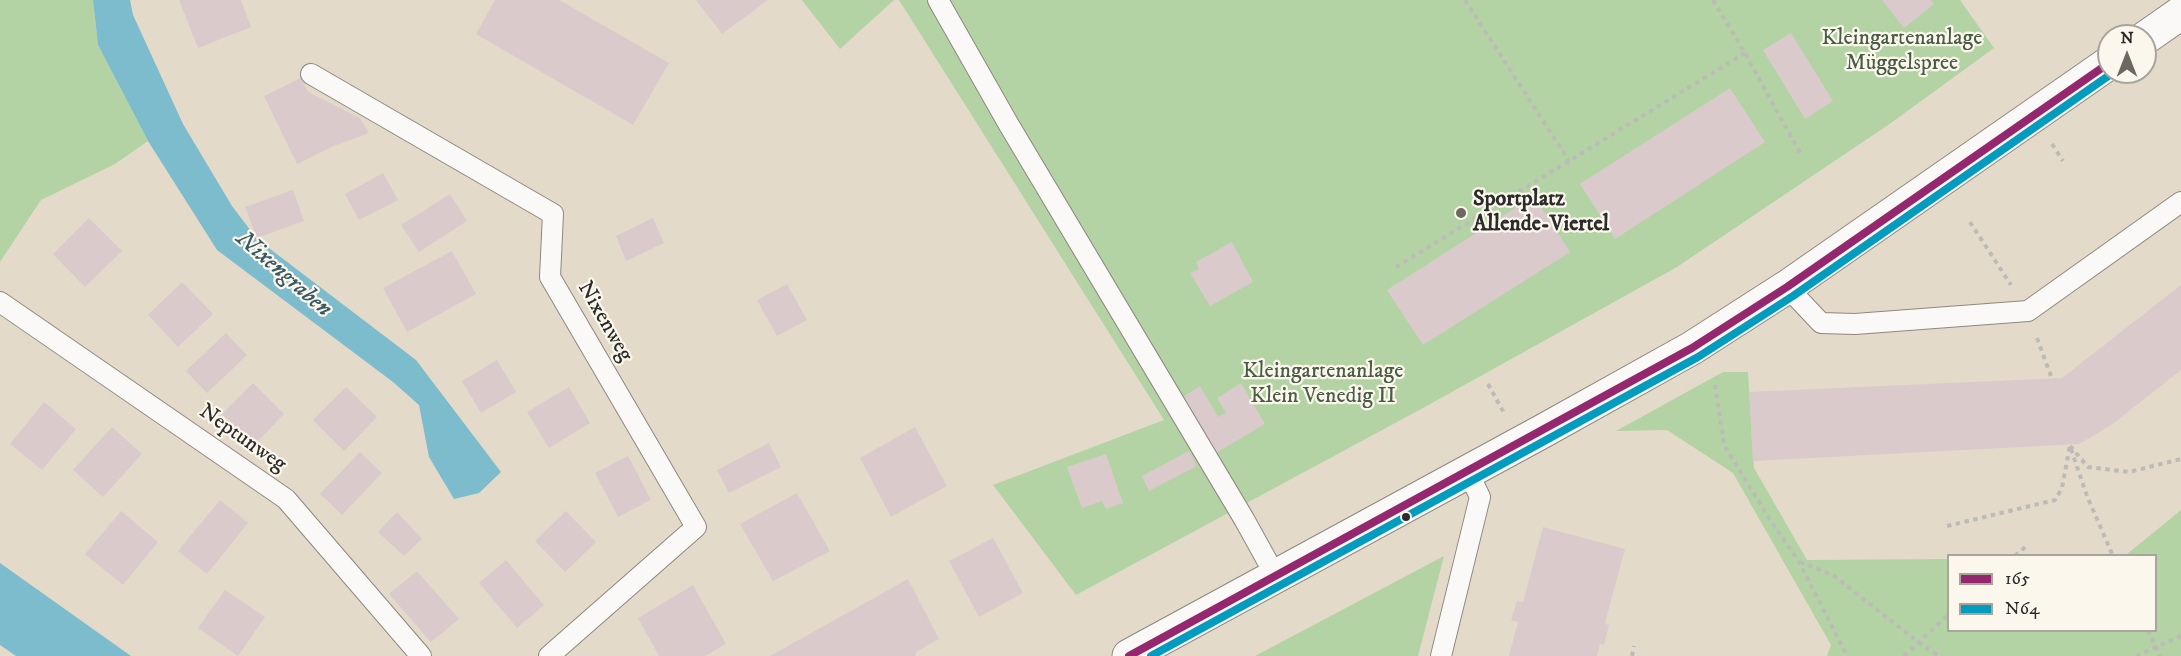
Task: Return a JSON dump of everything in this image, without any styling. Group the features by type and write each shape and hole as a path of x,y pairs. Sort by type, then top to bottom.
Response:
{"street":[{"path":"2157,30 2181,13"},
{"path":"1129,656 1663,365 1786,287 2097,71"}],"lane":[{"path":"938,0 1009,125 1244,519 1275,575"},
{"name":"Nixenweg","path":"310,74 553,214 550,277 696,527 556,654"},
{"path":"1786,287 1821,323 1855,324 2028,311 2181,202"},
{"name":"Neptunweg","path":"0,302 286,499 421,656"},
{"path":"1441,656 1480,497 1468,472"}],"path":[{"path":"1465,0 1569,161"},
{"path":"1713,0 1745,52 1800,153"},
{"path":"1396,267 1745,52"},
{"path":"1970,222 2028,311 2052,379"},
{"path":"1488,384 1508,419"},
{"path":"1715,385 1724,445 1799,562 1847,656"},
{"path":"2070,445 2088,467 2129,472 2181,459"},
{"path":"1947,526 2055,500 2062,488 2070,445"},
{"path":"2070,445 2087,496 2113,554"},
{"path":"2016,554 2025,547"},
{"path":"1799,562 1833,575 1939,656"},
{"path":"1904,656 1947,616"},
{"path":"2149,632 2160,656"},
{"path":"2136,656 2181,636"},
{"path":"1632,656 1634,646"}],"green space":[{"path":"0,0 93,0 98,45 148,141 115,164 41,200 0,262"},
{"path":"802,0 894,0 840,49"},
{"name":"Sportplatz Allende-Viertel","path":"899,0 1960,0 1994,48 1891,123 1677,267 1423,408 1076,595 993,485 1164,420"},
{"path":"1723,372 1748,372 1754,468 1807,560 1947,559 1947,632 2157,632 2157,554 2127,554 2181,510 2181,656 1827,656 1831,645 1733,473 1667,430 1616,431"},
{"path":"1444,556 1418,656 1255,656"}],"water":[{"name":"Nixengraben","path":"93,0 130,0 133,15 183,124 232,206 257,239 416,360 501,472 479,493 454,499 429,457 419,405 393,382 217,250 148,141 98,45"},
{"path":"0,563 131,656 16,656 0,645"}],"building":[{"path":"179,0 241,0 251,27 198,48"},
{"path":"495,0 559,0 669,63 633,125 476,34"},
{"path":"696,0 768,0 722,34"},
{"path":"1882,0 1931,0 1934,4 1904,28"},
{"path":"1791,33 1833,101 1805,119 1763,50"},
{"path":"301,78 308,92 360,118 369,133 334,146 297,164 264,96"},
{"path":"1730,88 1765,142 1615,239 1580,184"},
{"path":"383,173 398,200 359,220 345,194"},
{"path":"293,190 304,221 257,238 245,207"},
{"path":"450,194 467,221 419,252 401,225"},
{"path":"1534,196 1570,252 1423,345 1387,290"},
{"path":"89,218 122,251 85,287 53,254"},
{"path":"653,218 664,243 626,261 616,236"},
{"path":"1232,242 1253,282 1210,306 1190,273 1199,269 1196,262"},
{"path":"452,251 476,294 407,332 383,288"},
{"path":"182,282 213,314 178,347 148,315"},
{"path":"787,284 807,320 777,336 757,300"},
{"path":"2181,285 2181,370 2110,426 2079,444 1753,461 1749,392 2062,378"},
{"path":"226,333 247,355 207,393 186,371"},
{"path":"497,360 516,392 481,413 462,381"},
{"path":"253,383 284,414 254,445 222,414"},
{"path":"1241,383 1265,424 1216,453 1183,397 1200,386 1218,417 1226,413 1217,398"},
{"path":"346,387 377,417 344,451 313,420"},
{"path":"569,387 590,423 549,448 527,412"},
{"path":"44,402 76,429 42,470 10,444"},
{"path":"112,427 142,454 103,497 73,470"},
{"path":"915,427 947,486 891,517 860,458"},
{"path":"769,443 781,467 729,493 717,470"},
{"path":"1189,451 1197,466 1149,491 1142,476"},
{"path":"360,452 382,473 342,515 320,494"},
{"path":"1106,454 1123,503 1106,509 1102,501 1082,508 1067,467"},
{"path":"628,456 651,500 618,517 595,473"},
{"path":"797,493 830,551 773,581 740,524"},
{"path":"220,500 248,523 207,574 178,551"},
{"path":"121,511 158,542 123,585 85,554"},
{"path":"566,511 596,542 565,572 535,541"},
{"path":"397,512 422,539 404,556 378,532"},
{"path":"1543,527 1625,549 1605,623 1609,625 1604,645 1600,644 1597,656 1509,656 1518,622 1511,620 1517,601 1523,602"},
{"path":"993,538 1023,593 979,617 949,561"},
{"path":"506,560 544,605 517,628 479,583"},
{"path":"417,571 459,619 431,642 389,594"},
{"path":"908,579 939,639 916,652 915,656 770,656"},
{"path":"693,585 726,644 705,656 659,656 638,618"},
{"path":"225,590 265,617 238,656 198,628"}],"transit line":[{"name":"165","path":"1129,656 1692,348 1787,287 2097,71"},
{"name":"N64","path":"1151,656 1698,357 1793,296 2097,84"}],"place":[{"name":"Sportplatz Allende-Viertel","path":"1461,213"}],"park label":[{"name":"Kleingartenanlage Müggelspree","path":"1902,52"},
{"name":"Kleingartenanlage Klein Venedig II","path":"1323,384"}]}
